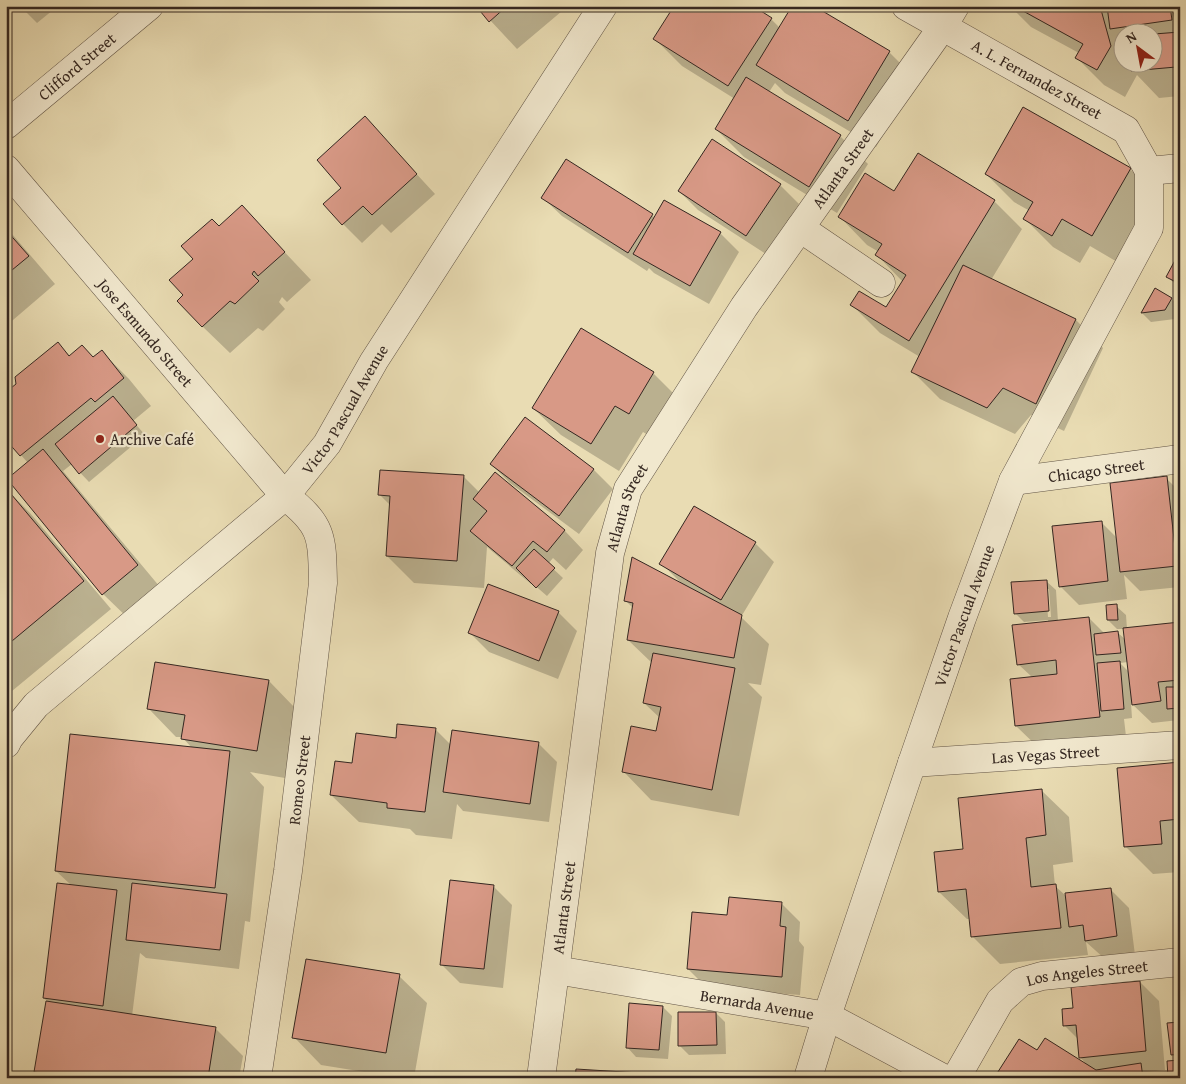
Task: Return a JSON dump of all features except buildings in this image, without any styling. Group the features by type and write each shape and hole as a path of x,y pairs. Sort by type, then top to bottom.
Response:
{"street":[{"name":"Clifford Street","path":"6,125 149,6"},
{"name":"Victor Pascual Avenue","path":"6,744 36,705 285,496 328,444 374,361 603,6"},
{"name":"A. L. Fernandez Street","path":"906,6 949,16 1126,130 1149,171"},
{"name":"Atlanta Street","path":"542,1078 610,553 628,489 744,307 949,16"},
{"path":"1149,171 1180,168"},
{"name":"Jose Esmundo Street","path":"6,170 285,496"},
{"name":"Victor Pascual Avenue","path":"808,1078 912,763 962,618 1013,480 1149,228 1149,171"},
{"path":"800,228 881,283"},
{"name":"Chicago Street","path":"1013,480 1180,459"},
{"name":"Romeo Street","path":"257,1078 288,871 323,583 322,551 318,530 303,510 285,496"},
{"name":"Las Vegas Street","path":"912,763 1180,745"},
{"name":"Los Angeles Street","path":"956,1078 1000,1001 1021,982 1042,976 1180,962"},
{"name":"Bernarda Avenue","path":"556,970 827,1016 943,1078"}],"place":[{"name":"Archive Café","path":"100,439"}]}
